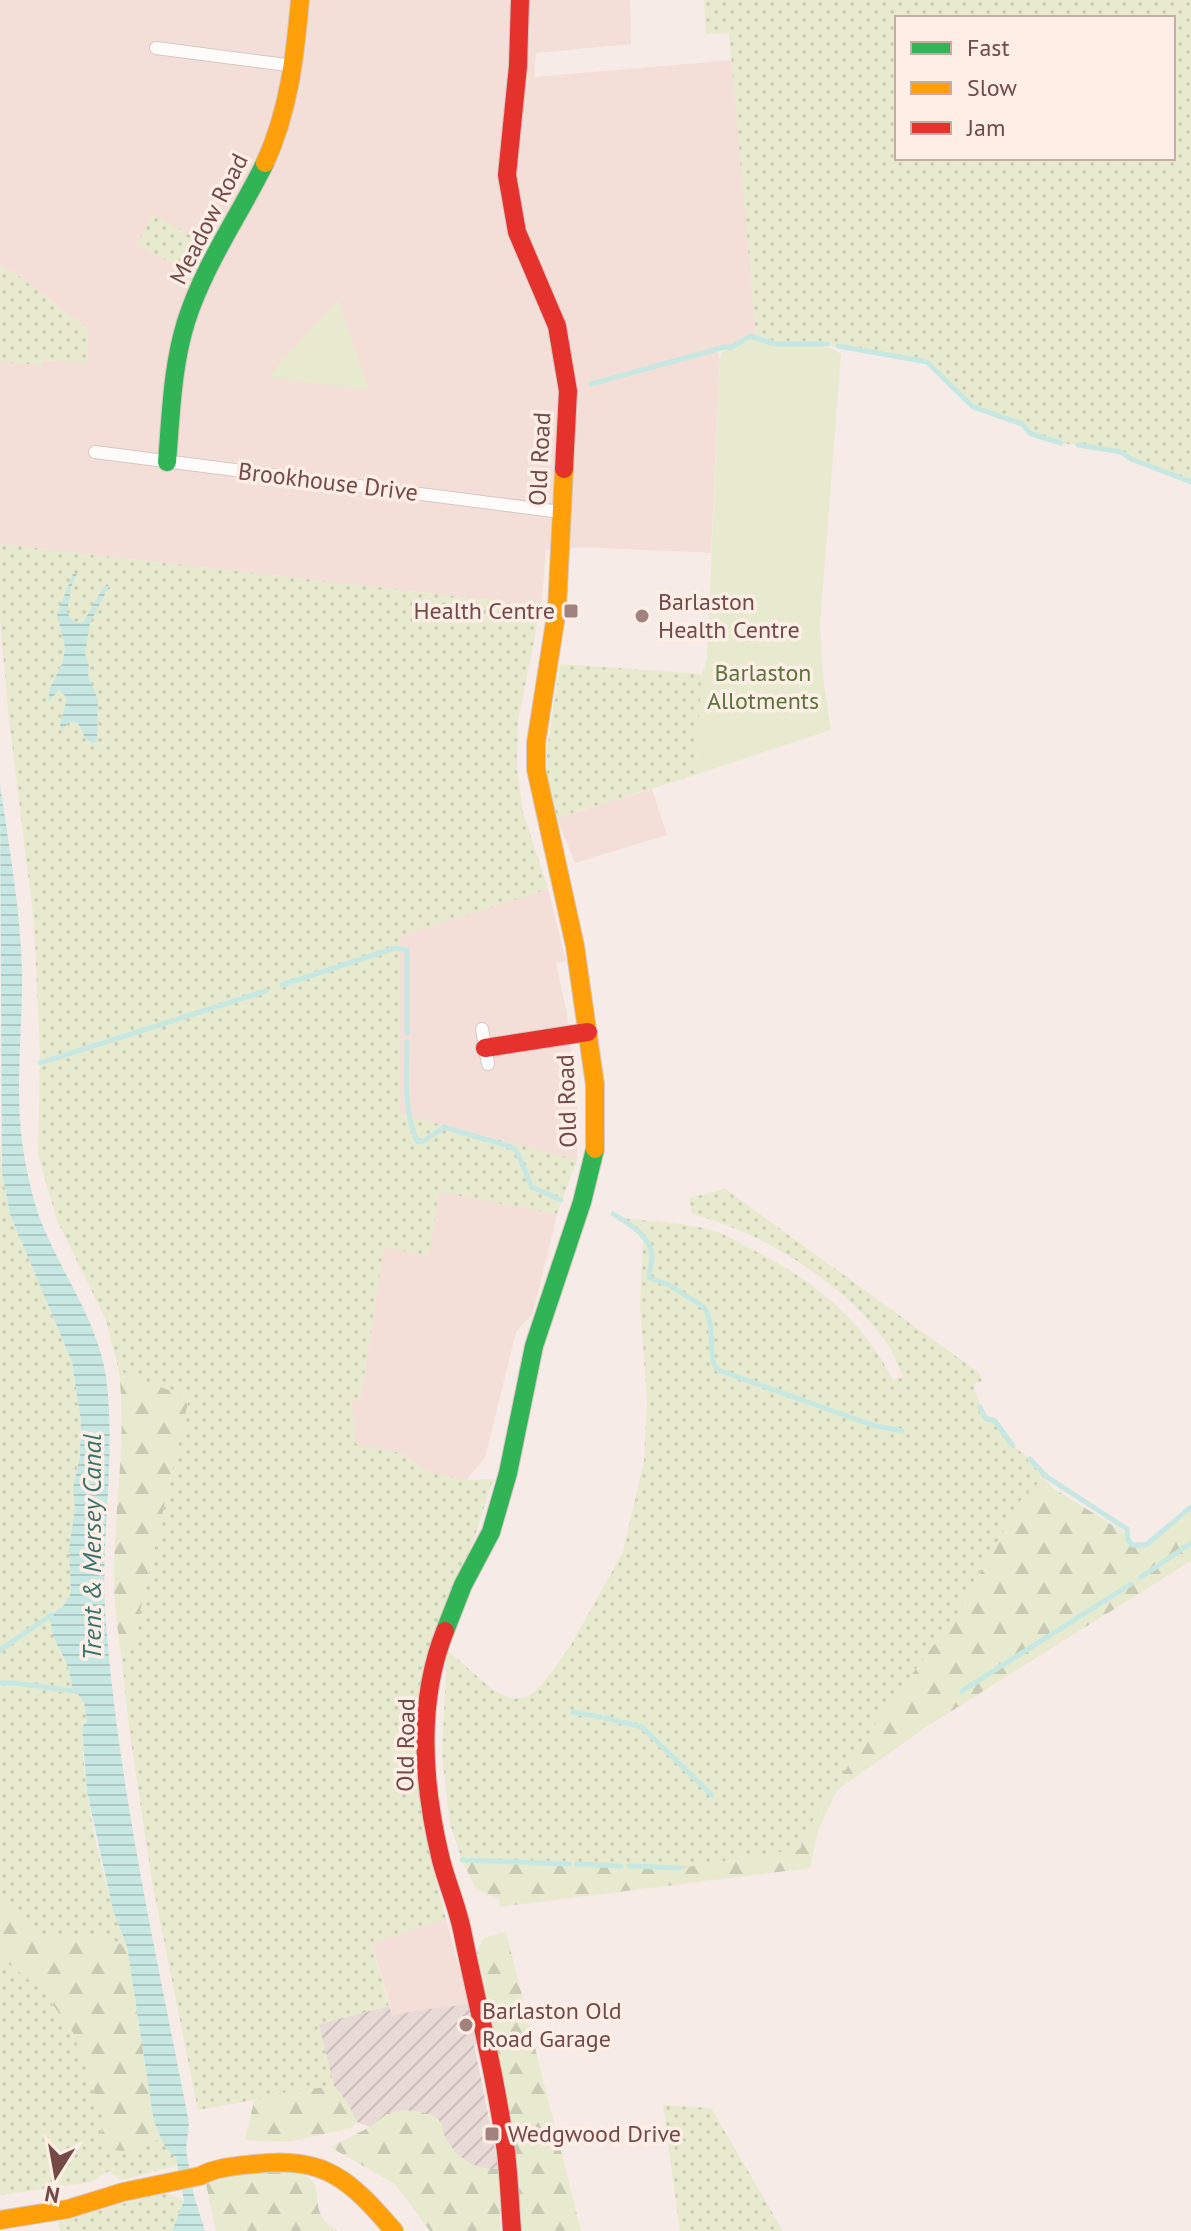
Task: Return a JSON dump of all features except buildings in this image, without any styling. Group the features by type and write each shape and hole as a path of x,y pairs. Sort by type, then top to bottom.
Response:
{"street":[{"name":"Meadow Road","path":"167,462 178,354 186,322 213,259 275,141 291,92 300,0"},
{"name":"Old Road","path":"512,2231 499,2110 459,1917 442,1862 430,1807 426,1781 426,1715 438,1648 463,1585 491,1532 508,1473 534,1346 592,1168 596,1138 588,1032 575,946 536,769 536,743 557,609 568,391 557,326 517,232 507,175 518,66 520,0"},
{"path":"156,48 294,66"},
{"name":"Brookhouse Drive","path":"95,452 561,512"},
{"path":"482,1029 486,1056 588,1032"},
{"path":"0,2220 68,2209 123,2192 200,2176 211,2170 273,2161 324,2167 370,2203 394,2231"}],"shaded area":[{"path":"0,0 630,0 631,44 536,53 534,77 733,60 756,339 750,336 731,348 717,351 720,359 711,553 581,547 546,550 541,606 0,544 0,362 42,365 44,360 87,363 88,329 16,274 0,266"},
{"path":"652,789 667,835 575,863 557,818"},
{"path":"548,889 566,961 556,963 567,1014 577,1096 577,1160 400,1114 400,935"},
{"path":"439,1191 557,1214 533,1313 516,1332 485,1458 466,1480 431,1473 400,1453 355,1444 353,1430 351,1398 360,1401 384,1246"},
{"path":"446,1919 469,2004 393,2016 372,1943"},
{"path":"469,2004 499,2169 470,2164 455,2152 445,2138 439,2120 370,2127 357,2122 334,2086 318,2024 389,2006 393,2016"}],"green space":[{"path":"704,0 1191,0 1191,482 1120,452 1061,443 1031,434 1022,424 973,407 926,362 838,346 790,342 775,344 756,339 729,33 706,34"},
{"path":"152,215 206,243 191,272 137,245"},
{"path":"0,266 16,274 88,329 87,363 44,360 42,365 0,362"},
{"path":"338,300 369,391 268,377"},
{"name":"Barlaston Allotments","path":"750,336 773,342 819,345 841,354 820,625 823,677 831,730 695,775 702,674 707,659 720,359 725,347 731,348"},
{"path":"0,544 541,606 518,721 517,769 523,812 548,889 400,936 400,1114 577,1160 557,1214 439,1192 429,1256 384,1247 360,1401 351,1399 356,1444 400,1453 431,1473 466,1480 493,1479 470,1551 435,1633 425,1824 446,1919 372,1943 389,2006 319,2024 334,2086 198,2110 152,1881 122,1659 133,1642 189,1398 119,1371 106,1320 57,1220 38,1154 40,1054 34,922 8,711 0,617"},
{"path":"560,664 702,674 695,775 557,818 547,778 547,749"},
{"path":"0,1141 2,1174 10,1214 72,1362 81,1421 80,1456 73,1488 71,1593 64,1605 51,1614 59,1652 67,1664 73,1691 83,1700 85,1707 87,1721 82,1727 83,1754 90,1810 109,1894 127,1946 100,1936 40,1934 0,1901"},
{"path":"725,1189 979,1373 982,1381 973,1385 985,1418 995,1421 1013,1446 1047,1477 1042,1478 984,1565 957,1614 878,1720 805,1833 800,1849 680,1868 462,1860 450,1824 442,1755 447,1650 494,1691 512,1699 528,1697 542,1685 571,1645 623,1552 644,1461 647,1400 640,1305 643,1242 648,1242 620,1218 682,1224 718,1232 779,1264 818,1290 852,1321 893,1380 903,1377 887,1343 848,1300 825,1281 774,1247 719,1222 692,1214 689,1198"},
{"path":"119,1371 189,1398 133,1642 122,1659 114,1579 122,1423"},
{"path":"1043,1478 1054,1489 1124,1532 1132,1545 1146,1545 1191,1507 1191,1561 926,1727 837,1790 818,1831 810,1868 499,1907 500,1899 476,1889 462,1860 680,1868 800,1849 805,1833 878,1720 957,1614 1020,1501"},
{"path":"0,1901 40,1934 100,1936 127,1946 154,2122 161,2137 154,2142 132,2150 101,2147 102,2115 74,2034 43,1991 11,1965 0,1964"},
{"path":"506,1932 581,2231 520,2231 498,2062 477,1952 484,1938"},
{"path":"0,1964 11,1965 43,1991 74,2034 102,2115 101,2147 152,2144 161,2137 178,2165 121,2180 109,2171 91,2182 0,2195"},
{"path":"334,2086 348,2103 357,2122 352,2128 287,2142 245,2140 254,2101 281,2093"},
{"path":"663,2105 711,2108 783,2231 680,2231"},
{"path":"403,2110 424,2112 435,2117 446,2139 462,2158 483,2168 499,2169 500,2231 430,2231 395,2184 330,2147 370,2127 388,2113"},
{"path":"268,2171 292,2172 314,2182 319,2210 325,2221 337,2231 216,2231 206,2184"},
{"path":"165,2192 184,2201 172,2231 60,2231 58,2222"}],"water":[{"path":"73,574 77,574 71,587 67,613 74,622 84,621 103,588 107,584 109,586 90,623 85,654 88,675 98,700 97,742 93,743 86,739 76,722 69,722 62,730 60,725 67,698 59,690 48,702 50,688 63,662 65,647 57,614"},
{"name":"Trent & Mersey Canal","path":"0,785 21,946 21,1136 37,1210 96,1337 106,1377 110,1438 104,1592 112,1686 140,1874 189,2123 186,2150 194,2196 205,2231 172,2231 184,2201 176,2157 165,2146 154,2122 127,1946 113,1910 87,1792 82,1727 87,1721 85,1707 83,1700 73,1691 67,1665 52,1630 51,1615 64,1605 71,1593 69,1549 81,1421 72,1362 10,1214 2,1173"}],"waterway":[{"path":"591,384 725,347 731,348 750,336 775,344 827,344"},
{"path":"838,346 927,362 973,407 1022,424 1031,434 1061,443"},
{"path":"1078,445 1121,452 1131,459 1191,482"},
{"path":"282,985 395,948 407,950 407,1033"},
{"path":"40,1063 266,991"},
{"path":"407,1042 408,1105 417,1141 422,1142 444,1127 511,1147 516,1150 532,1187 561,1200"},
{"path":"613,1214 648,1243 652,1258 649,1278 667,1284 704,1307 710,1323 714,1365 718,1370 872,1425 902,1431"},
{"path":"980,1407 985,1418 995,1421 1013,1446"},
{"path":"1030,1459 1047,1477 1127,1529 1132,1545 1146,1545 1191,1507"},
{"path":"1141,1577 1191,1543"},
{"path":"962,1691 1131,1584"},
{"path":"0,1650 51,1615"},
{"path":"0,1683 73,1691"},
{"path":"573,1712 600,1717"},
{"path":"605,1718 642,1727 712,1795"},
{"path":"462,1860 569,1864"},
{"path":"577,1864 621,1866"},
{"path":"629,1866 680,1868"}],"traffic: fast":[{"path":"167,462 175,374 186,322 212,261 265,163"},
{"path":"445,1631 463,1585 491,1532 508,1473 534,1346 582,1202 595,1149"}],"traffic: slow":[{"path":"265,163 285,103 300,0"},
{"path":"564,469 557,609 536,743 536,769 575,946 595,1085 595,1149"},
{"path":"0,2220 68,2209 123,2192 220,2169 280,2162 319,2168 335,2175 364,2198 394,2231"}],"traffic: jam":[{"path":"520,0 518,66 507,175 517,232 557,326 568,391 564,469"},
{"path":"485,1048 588,1032"},
{"path":"445,1631 436,1659 426,1716 430,1803 443,1869 460,1921 497,2096 506,2152 512,2231"}],"place":[{"name":"Health Centre","path":"571,611"},
{"name":"Barlaston Health Centre","path":"642,616"},
{"name":"Barlaston Old Road Garage","path":"466,2025"},
{"name":"Wedgwood Drive","path":"492,2134"}]}
